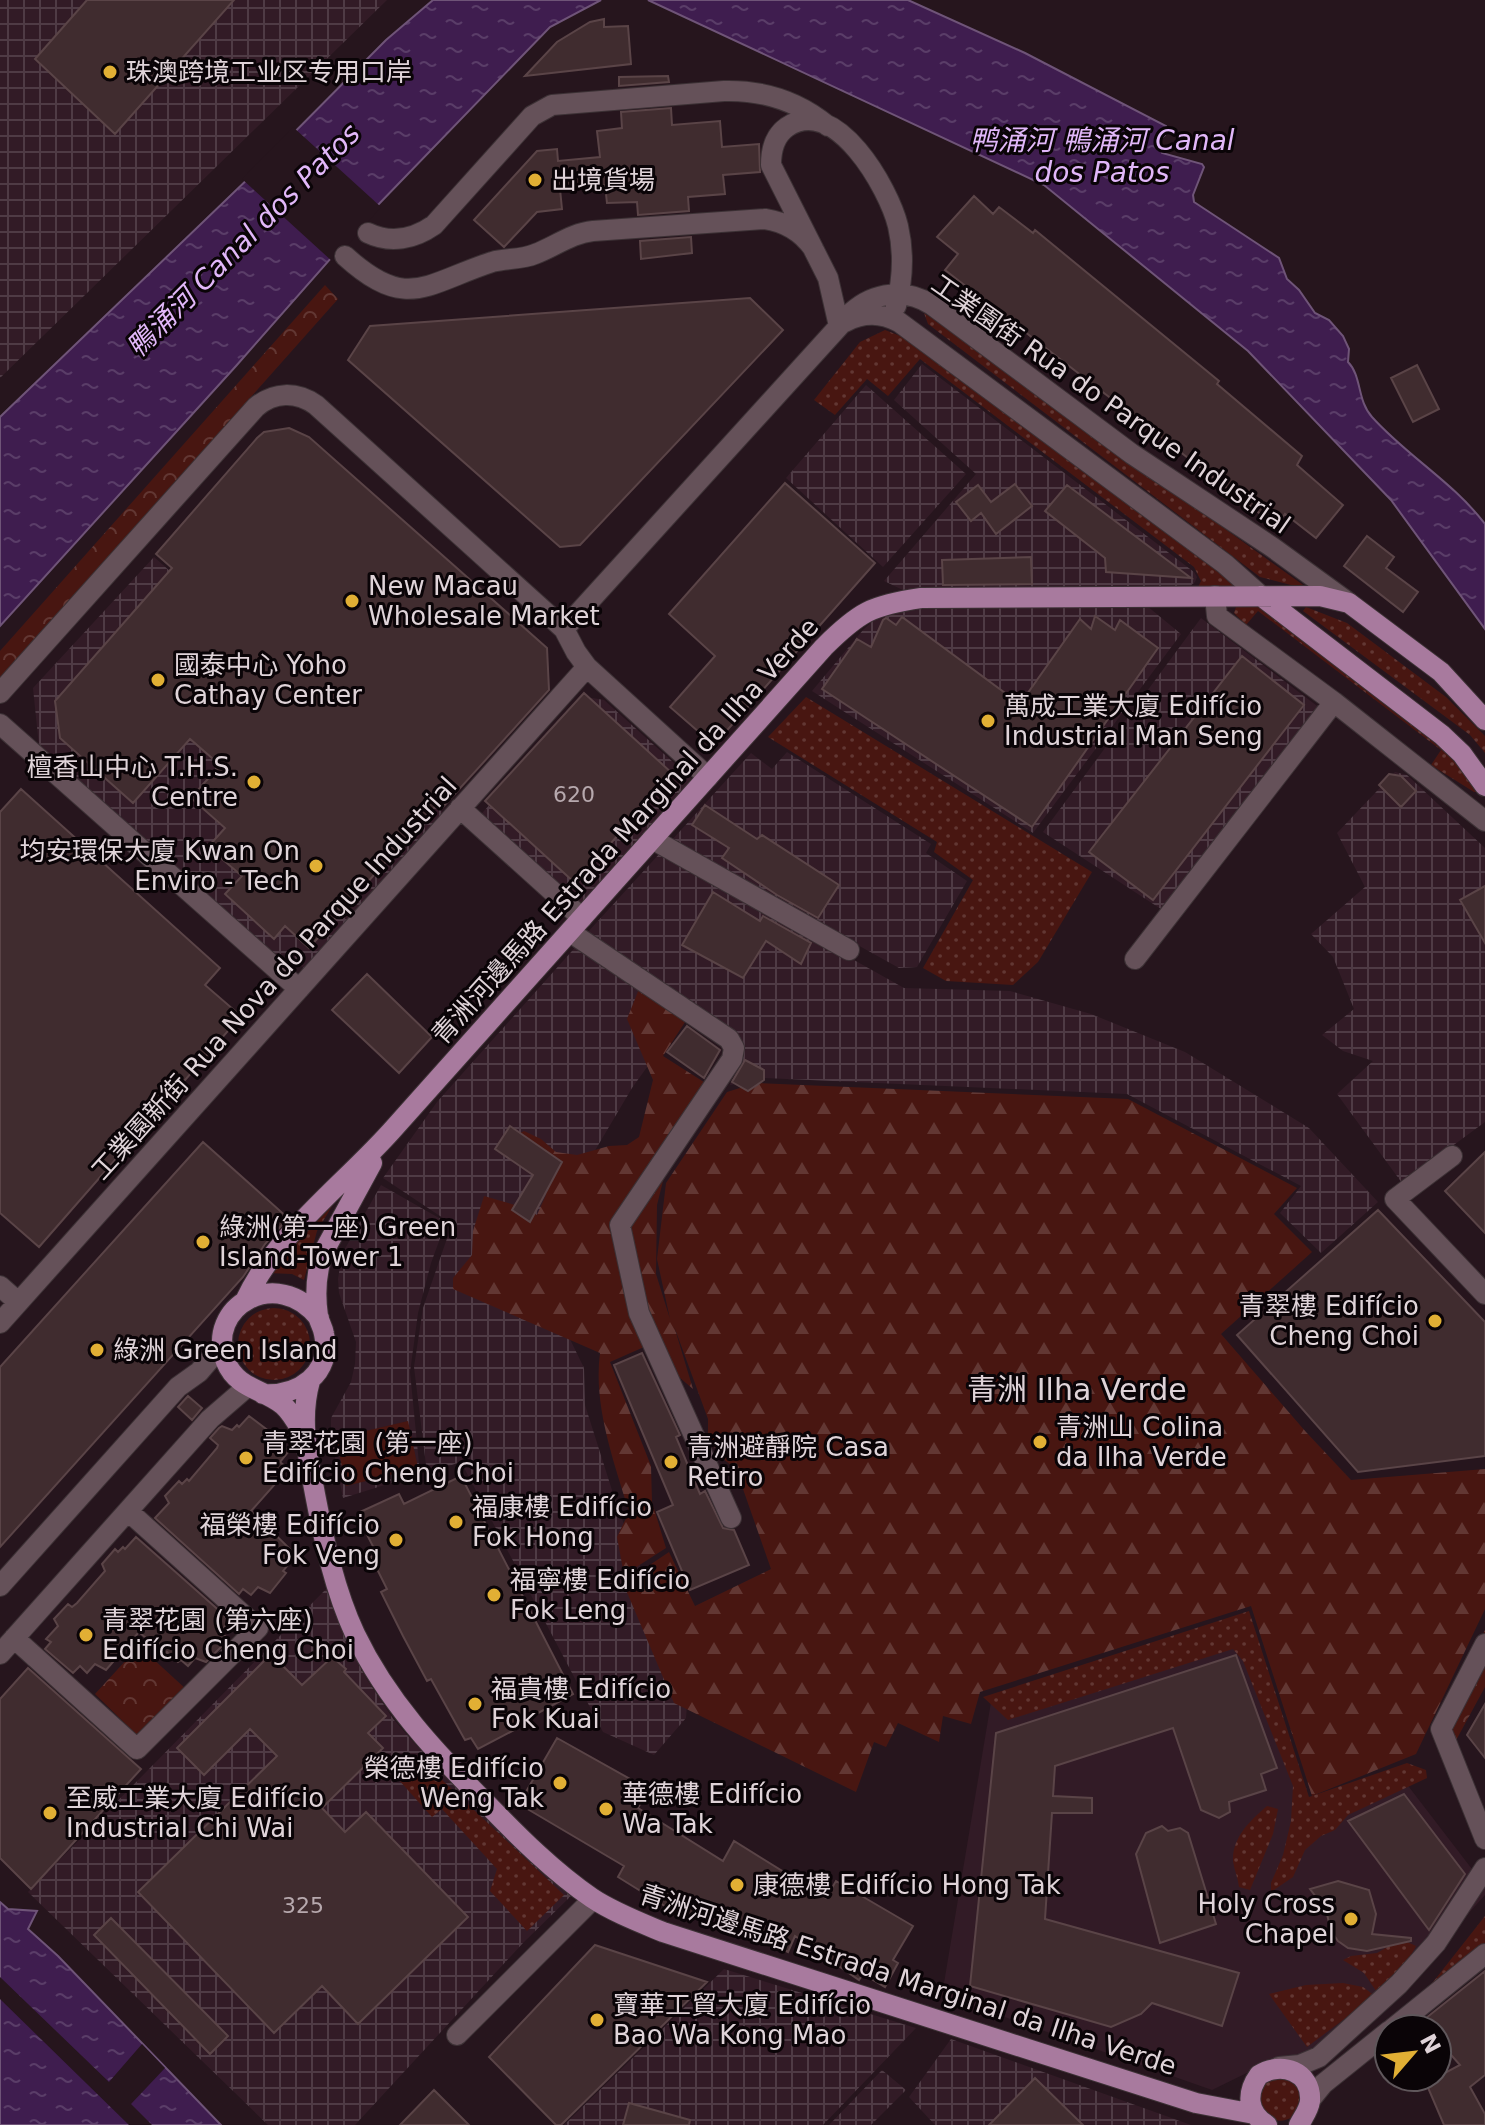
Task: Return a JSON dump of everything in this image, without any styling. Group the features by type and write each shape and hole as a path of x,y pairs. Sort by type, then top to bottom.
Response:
{"main road":[{"path":"1261,596 1442,735 1462,754 1485,786"},
{"name":"青洲河邊馬路 Estrada Marginal da Ilha Verde","path":"305,1437 282,1405 234,1376 226,1361 223,1344 225,1328 233,1312 245,1301 257,1276 278,1248 385,1138 849,622 883,603 921,598 1320,596 1349,603 1441,672 1485,720"},
{"name":"青洲河邊馬路 Estrada Marginal da Ilha Verde","path":"385,1138 323,1253 317,1279 325,1351 320,1367 310,1381 303,1415 320,1518 342,1603 355,1634 389,1693 433,1750 545,1861 593,1899 663,1932 1196,2103 1260,2119"},
{"path":"245,1301 260,1294 277,1292 294,1296 308,1305 319,1318"},
{"path":"255,1390 279,1395 296,1390 310,1381"},
{"name":"青洲河邊馬路 Estrada Marginal da Ilha Verde","path":"1196,2103 1217,2103 1237,2096 1268,2069 1279,2067"},
{"path":"1279,2067 1298,2074 1305,2081 1301,2117"},
{"path":"1253,2083 1250,2104 1260,2119"}],"street":[{"path":"368,233 404,239 434,225 534,113 552,105 747,92 799,106 828,126 865,159 889,198 898,228 901,247 899,294 892,319 867,315 839,326 828,278 773,172 771,152 780,134 793,124 812,121 828,126"},
{"path":"345,256 371,278 391,287 406,289 435,285 497,261 533,255 573,236 593,231 765,219 790,226 813,248"},
{"name":"工業園街 Rua do Parque Industrial","path":"564,629 857,308 868,301 899,294 913,296 932,305 1132,454 1272,547 1349,603"},
{"name":"工業園街 Rua do Parque Industrial","path":"892,319 1225,564 1261,596"},
{"path":"0,693 256,407 283,395 302,397 316,405 564,629 587,667 708,777"},
{"path":"1215,596 1217,616 1334,702 1485,821"},
{"name":"工業園新街 Rua Nova do Parque Industrial","path":"0,1323 587,667"},
{"path":"1135,959 1334,702"},
{"path":"0,724 299,989"},
{"path":"460,808 576,925 729,1039 734,1048 732,1059 620,1225 639,1313 731,1518"},
{"path":"652,839 849,950"},
{"path":"1452,1156 1395,1199 1485,1294"},
{"path":"0,1286 18,1302"},
{"path":"0,1586 178,1387 199,1372 223,1344"},
{"path":"0,1654 210,1419 255,1390"},
{"path":"14,1638 137,1749 258,1628 128,1511"},
{"path":"1485,1644 1441,1729 1485,1839"},
{"path":"1279,2067 1300,2065 1319,2057 1399,1984 1436,1943 1485,1868"},
{"path":"457,2035 593,1899"},
{"path":"1411,2013 1485,1954"},
{"path":"1301,2117 1323,2084 1373,2044"}],"shaded area":[{"path":"0,0 387,0 0,378"},
{"path":"922,364 1194,572 1197,577 1195,582 1189,587 905,591 884,581 976,474 894,400"},
{"path":"866,385 966,474 883,567 786,478"},
{"path":"154,557 445,814 307,971 288,954 270,957 39,746 33,688"},
{"name":"萬成工業大廈 Edifício Industrial Man Seng","path":"1141,601 1181,634 1033,833 812,691 863,630 876,618 899,608"},
{"path":"1201,618 1321,709 1167,913 1043,832"},
{"path":"592,698 604,700 694,781 576,910 476,820 578,705"},
{"path":"787,752 931,844 926,853 967,881 917,967 899,968 671,841 751,753 772,769"},
{"path":"1395,772 1407,775 1485,848 1485,1122 1402,1183 1337,1094 1373,1061 1343,1051 1322,1035 1354,1009 1333,957 1311,934 1365,887 1337,833"},
{"path":"661,852 904,988 1010,991 1091,1014 1185,1052 1309,1128 1378,1202 1321,1253 1280,1213 1301,1186 1127,1094 765,1078 730,1085 744,1055 737,1038 587,933"},
{"path":"580,942 683,1017 632,1088 587,1164 547,1292 584,1368 585,1405 617,1506 688,1690 686,1718 654,1755 603,1732 461,1462 427,1473 414,1367 423,1308 452,1224 383,1178 437,1102"},
{"path":"381,1185 446,1222 418,1313 410,1372 420,1474 343,1498 331,1437 331,1418 351,1382 356,1342 339,1293 338,1279 342,1254"},
{"path":"329,1586 345,1637 366,1678 394,1720 417,1746 573,1894 523,1943 355,2125 268,2125 28,1892"},
{"path":"1242,1620 1308,1802 1396,1770 1485,1886 1485,1895 1442,1943 1315,2052 1261,2066 1212,2090 942,1995 992,1696"},
{"path":"724,1969 916,2028 823,2125 564,2125"},
{"path":"951,2039 1191,2125 935,2125 909,2097"},
{"path":"882,2070 906,2090 871,2125 829,2125"}],"green space":[{"path":"325,285 338,299 0,679 0,651"},
{"path":"924,313 1310,590 1260,577 928,324"},
{"path":"885,330 903,337 1216,567 1235,587 1196,591 1201,581 1194,567 920,359 888,396 867,379 835,415 814,400 860,342"},
{"path":"1252,599 1439,741 1480,792 1474,792 1431,765 1441,750 1258,611 1246,625 1234,613 1237,604"},
{"path":"1306,607 1347,623 1446,697 1485,736 1485,753 1470,735 1303,611"},
{"path":"806,697 1092,872 1038,962 1013,985 946,981 923,968 973,880 934,852 937,842 768,737"},
{"name":"青洲山 Colina da Ilha Verde","path":"639,989 687,1019 663,1056 707,1084 724,1090 666,1169 657,1205 656,1274 670,1319 657,1259 666,1183 727,1092 756,1083 1128,1099 1297,1188 1274,1214 1312,1252 1221,1334 1351,1480 1485,1469 1485,1609 1416,1754 1312,1796 1251,1606 980,1692 971,1724 943,1716 939,1742 898,1723 886,1747 874,1742 856,1792 674,1703 623,1583 669,1552 695,1606 771,1569 736,1469 718,1455 708,1433 708,1419 674,1326 693,1389 644,1347 610,1362 651,1466 652,1502 666,1548 624,1575 617,1537 629,1512 602,1413 600,1353 453,1289 453,1278 472,1255 473,1231 484,1196 525,1208 537,1215 546,1195 539,1176 509,1139 524,1131 541,1139 556,1152 577,1155 609,1146 627,1145 639,1137 653,1080 627,1019"},
{"path":"334,1203 317,1231 304,1280 292,1274 268,1273"},
{"path":"281,1308 300,1318 308,1330 308,1358 300,1370 288,1378 267,1380 248,1370 240,1358 238,1337 248,1318 260,1310"},
{"path":"408,1421 418,1468 346,1486 336,1438"},
{"path":"1249,1611 1309,1797 1407,1763 1426,1770 1427,1778 1348,1815 1335,1830 1321,1836 1305,1850 1293,1877 1271,1892 1271,1883 1283,1855 1291,1821 1293,1786 1243,1661 1233,1649 1008,1720 983,1697"},
{"path":"1485,1630 1485,1687 1454,1744 1434,1734"},
{"path":"139,1646 187,1690 138,1736 95,1694"},
{"path":"420,1759 564,1895 527,1931 490,1891 497,1869 442,1809 432,1817 398,1779"},
{"path":"1267,1806 1278,1809 1273,1834 1250,1890 1239,1887 1233,1861 1236,1844 1249,1823"},
{"path":"1485,1916 1485,1946 1403,2013 1399,2013 1433,1982"},
{"path":"1401,1939 1416,1946 1409,1959 1376,1991 1364,1973 1343,1960 1377,1953"},
{"path":"1343,1983 1363,1987 1375,1996 1307,2047 1269,1994 1306,1985"},
{"path":"1290,2076 1303,2095 1294,2116 1280,2121 1272,2119 1260,2111 1258,2088 1262,2082"}],"water":[{"name":"鴨涌河 Canal dos Patos","path":"433,0 601,0 550,27 376,207 0,626 0,417 254,173 386,40"},
{"name":"鸭涌河 鴨涌河 Canal dos Patos","path":"648,0 908,0 1025,53 1166,126 1165,135 1157,142 1162,153 1204,167 1193,195 1194,202 1279,258 1287,279 1315,313 1329,320 1343,336 1349,349 1348,362 1356,374 1367,411 1459,495 1485,524 1485,629 1391,500 1248,351 1044,185"},
{"path":"0,1902 8,1909 37,1911 28,1929 58,1956 221,2125 0,2125"}],"pier":[{"path":"293,127 381,207 333,262 242,179"},
{"path":"0,1977 109,2082 142,2044 165,2068 131,2104 152,2125 129,2125 0,1999"}],"building":[{"name":"珠澳跨境工业区专用口岸","path":"87,0 234,0 115,134 35,59"},
{"path":"604,19 604,27 628,26 631,64 525,76 557,42 590,22"},
{"path":"668,76 669,82 619,86 619,77"},
{"path":"671,108 672,125 720,121 722,147 759,144 760,172 723,175 725,194 688,197 689,211 638,215 637,202 607,203 605,185 560,189 562,209 537,212 504,247 474,220 537,151 557,149 558,161 600,157 597,131 622,128 621,112"},
{"path":"974,196 993,214 999,207 1033,233 1035,230 1219,381 1217,384 1302,456 1297,465 1343,505 1316,538 1285,514 1276,526 945,270 958,254 937,237"},
{"path":"691,237 692,253 641,259 640,241"},
{"path":"750,298 783,330 580,545 560,547 348,360 370,326"},
{"path":"1417,365 1439,409 1413,422 1391,378"},
{"path":"289,428 309,437 547,648 549,690 443,807 438,803 309,948 285,926 274,939 225,894 242,876 208,847 225,828 191,798 220,765 190,739 133,803 60,738 55,701 172,568 156,554 257,438 264,432"},
{"path":"785,483 875,563 714,745 670,707 715,656 669,614"},
{"path":"1015,484 1032,506 996,534 981,513 971,521 956,502 978,485 991,502"},
{"path":"1067,485 1191,578 1106,572 1105,558 1045,511"},
{"path":"1367,536 1394,557 1386,568 1418,592 1403,612 1344,566"},
{"path":"1031,557 1032,584 943,585 942,560"},
{"name":"萬成工業大廈 Edifício Industrial Man Seng","path":"1095,616 1115,630 1120,620 1158,648 1032,827 822,689 857,639 871,647 883,620 886,618 896,625 902,617 1020,704 1080,619 1091,629"},
{"path":"1242,656 1304,705 1153,900 1089,852"},
{"path":"584,693 673,774 575,883 485,801"},
{"path":"1389,774 1401,776 1416,791 1401,807 1379,785"},
{"path":"21,789 220,968 205,985 241,1016 39,1247 0,1213 0,812"},
{"path":"705,805 757,839 762,835 839,885 818,918 722,858 729,848 692,825"},
{"path":"1485,886 1485,943 1460,900"},
{"path":"713,892 760,921 763,916 811,943 801,964 766,941 743,978 682,945"},
{"path":"367,974 432,1037 399,1073 332,1010"},
{"path":"687,1026 720,1050 704,1078 667,1052"},
{"path":"745,1060 764,1070 764,1080 748,1091 732,1082"},
{"path":"510,1126 562,1162 530,1222 512,1210 533,1175 495,1149"},
{"name":"綠洲 Green Island","path":"203,1142 288,1218 265,1244 243,1277 0,1547 0,1367"},
{"path":"1485,1152 1485,1233 1445,1191"},
{"path":"1378,1210 1485,1322 1485,1456 1358,1472 1237,1335"},
{"name":"青洲避靜院 Casa Retiro","path":"642,1353 680,1435 676,1437 700,1494 705,1491 723,1528 734,1530 749,1565 690,1590 657,1512 673,1505 614,1365"},
{"path":"188,1396 202,1408 192,1420 178,1407"},
{"path":"249,1416 282,1441 279,1443 289,1451 280,1462 285,1466 280,1471 284,1474 251,1511 292,1551 283,1561 288,1565 283,1571 286,1573 270,1593 258,1587 251,1595 243,1589 239,1594 155,1518 169,1503 165,1496 179,1481 182,1484 187,1479 189,1481 217,1448 218,1445 210,1438 219,1428 222,1426 232,1430"},
{"path":"461,1476 573,1694 478,1749 471,1738 465,1740 431,1679 427,1681 381,1592 387,1589 371,1557 377,1554 363,1527 367,1525 360,1512 399,1494 404,1504"},
{"path":"136,1537 223,1614 229,1622 220,1632 225,1636 220,1641 224,1644 206,1662 195,1658 188,1666 167,1652 165,1655 139,1632 106,1670 95,1664 87,1673 80,1666 73,1673 45,1649 51,1642 46,1639 58,1626 54,1619 68,1604 72,1607 77,1603 105,1571 102,1564 115,1549 118,1552 123,1547 125,1549"},
{"path":"271,1654 302,1685 332,1657 386,1716 368,1733 383,1748 322,1808 345,1832 366,1812 468,1917 358,2024 322,1986 274,2033 138,1892 277,1756 250,1729 204,1775 177,1748"},
{"path":"1236,1655 1277,1768 1261,1774 1266,1790 1229,1802 1230,1812 1219,1818 1201,1810 1173,1728 1055,1766 1053,1796 1092,1798 1092,1813 1052,1813 1045,1919 1239,1973 1222,2026 1152,2003 1141,2014 1111,2027 970,1986 996,1733"},
{"name":"至威工業大廈 Edifício Industrial Chi Wai","path":"28,1668 141,1769 31,1889 0,1858 0,1699"},
{"path":"1485,1704 1485,1758 1467,1735"},
{"path":"557,1738 648,1789 638,1808 723,1861 734,1841 826,1898 836,1881 913,1926 893,1960 898,1963 885,1987 863,1974 859,1980 795,1936 788,1952 698,1904 689,1921 618,1877 624,1866 519,1804"},
{"path":"1404,1794 1465,1874 1429,1930 1348,1821"},
{"path":"1162,1826 1168,1831 1180,1828 1188,1833 1216,1924 1160,1943 1136,1854 1146,1833"},
{"name":"Holy Cross Chapel","path":"1338,1881 1369,1890 1376,1914 1372,1934 1411,1938 1411,1941 1367,1951 1348,1948 1338,1941 1331,1931 1326,1910 1310,1889"},
{"path":"111,1918 228,2036 210,2054 94,1935"},
{"name":"寶華工貿大廈 Edifício Bao Wa Kong Mao","path":"595,1945 707,1982 561,2125 556,2125 489,2057"},
{"path":"1485,1971 1485,2075 1470,2087 1485,2114 1485,2125 1444,2125 1430,2093 1453,2093 1453,2069 1460,2065 1453,2057 1453,2013 1432,2013"},
{"path":"1035,2078 1083,2125 989,2125"},
{"path":"434,2090 469,2125 400,2125"},
{"path":"629,2103 690,2120 689,2125 623,2125"}],"place":[{"name":"珠澳跨境工业区专用口岸","path":"110,72"},
{"name":"出境貨場","path":"535,180"},
{"name":"New Macau Wholesale Market","path":"352,601"},
{"name":"國泰中心 Yoho Cathay Center","path":"158,680"},
{"name":"萬成工業大廈 Edifício Industrial Man Seng","path":"988,721"},
{"name":"檀香山中心 T.H.S. Centre","path":"254,782"},
{"name":"均安環保大廈 Kwan On Enviro - Tech","path":"316,866"},
{"name":"綠洲(第一座) Green Island-Tower 1","path":"203,1242"},
{"name":"青翠樓 Edifício Cheng Choi","path":"1435,1321"},
{"name":"綠洲 Green Island","path":"97,1350"},
{"name":"青洲山 Colina da Ilha Verde","path":"1040,1442"},
{"name":"青翠花園 (第一座) Edifício Cheng Choi","path":"246,1458"},
{"name":"青洲避靜院 Casa Retiro","path":"671,1462"},
{"name":"福康樓 Edifício Fok Hong","path":"456,1522"},
{"name":"福榮樓 Edifício Fok Veng","path":"396,1540"},
{"name":"福寧樓 Edifício Fok Leng","path":"494,1595"},
{"name":"青翠花園 (第六座) Edifício Cheng Choi","path":"86,1635"},
{"name":"福貴樓 Edifício Fok Kuai","path":"475,1704"},
{"name":"榮德樓 Edifício Weng Tak","path":"560,1783"},
{"name":"華德樓 Edifício Wa Tak","path":"606,1809"},
{"name":"至威工業大廈 Edifício Industrial Chi Wai","path":"50,1813"},
{"name":"康德樓 Edifício Hong Tak","path":"737,1885"},
{"name":"Holy Cross Chapel","path":"1351,1919"},
{"name":"寶華工貿大廈 Edifício Bao Wa Kong Mao","path":"597,2020"}],"district":[{"name":"青洲 Ilha Verde","path":"1077,1390"}]}
